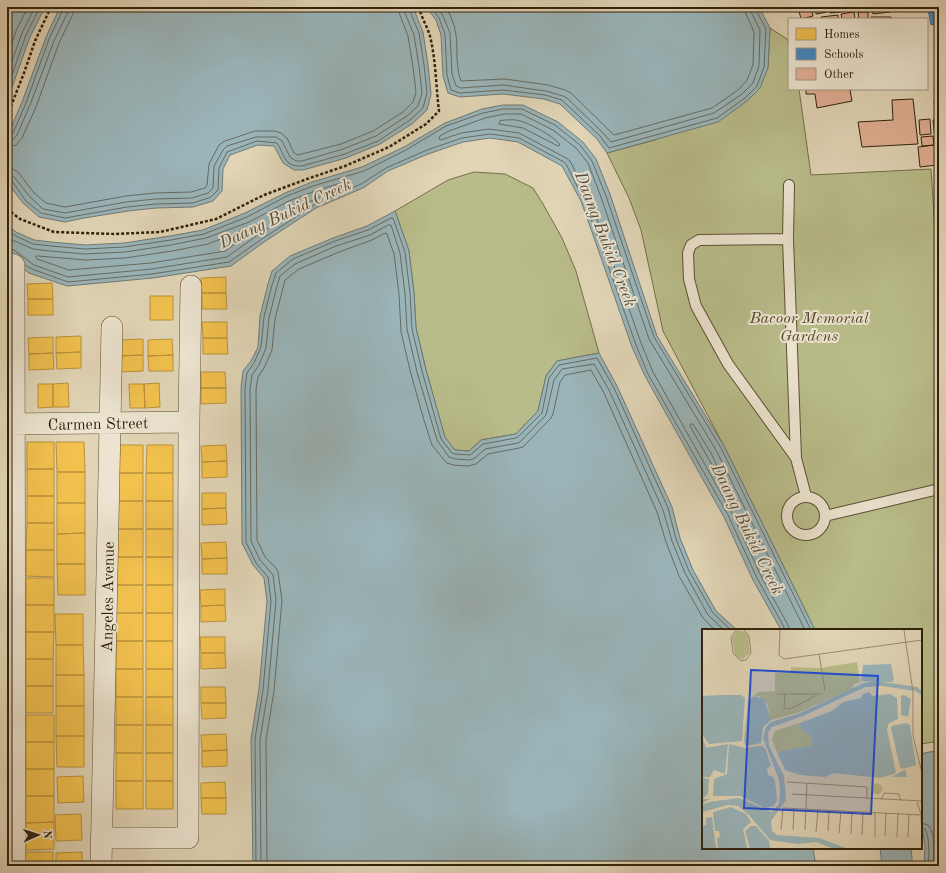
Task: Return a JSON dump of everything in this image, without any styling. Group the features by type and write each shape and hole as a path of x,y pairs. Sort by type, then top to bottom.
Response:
{"street":[{"path":"10,264 11,816 15,866"},
{"path":"102,838 188,838 189,422 191,286"},
{"name":"Angeles Avenue","path":"101,866 112,327"},
{"name":"Carmen Street","path":"11,424 189,422"}],"lane":[{"path":"790,185 788,239 796,458 806,496"},
{"path":"788,239 699,240 691,244 688,253 689,279 696,306 728,364 796,458"},
{"path":"825,516 939,489"},
{"path":"806,496 816,499 823,506 825,516 824,523 820,529 806,535 798,533 792,529 788,523 787,515 788,508 793,502 806,496"}],"path":[{"path":"7,116 35,41 51,7"},
{"path":"7,209 20,219 54,232 115,234 160,232 216,219 264,195 307,178 345,166 389,147 426,124 439,112 430,36 419,7"}],"green space":[{"name":"Bacoor Memorial Gardens","path":"770,28 787,39 788,42 788,90 799,90 811,175 931,169 939,275 939,741 922,744 922,629 815,629 724,446 663,331 641,230 629,198 607,153 655,140 768,68"},
{"path":"474,172 505,174 533,188 562,238 576,271 599,353 557,361 546,376 538,411 516,434 481,440 469,451 455,450 445,438 416,328 409,251 395,211 448,180"}],"water":[{"path":"7,7 45,7 30,37 7,101"},
{"path":"60,7 413,7 423,32 428,65 431,94 427,110 412,124 380,144 346,158 303,170 294,170 283,163 274,146 258,145 230,155 223,169 222,191 213,201 193,207 156,208 128,211 65,222 39,217 23,203 7,180 7,137 22,102 46,37"},
{"path":"426,7 759,7 770,28 768,68 760,88 747,101 718,122 607,153 597,139 560,104 544,99 503,94 460,97 448,93 443,76 441,35 436,20"},
{"name":"Daang Bukid Creek","path":"503,105 523,105 558,122 583,142 596,159 610,194 657,336 724,446 815,629 780,629 753,580 724,517 645,376 632,347 581,201 562,166 518,142 490,138 463,142 428,154 388,171 363,188 316,208 264,242 231,266 153,278 67,286 29,273 7,256 7,225 16,232 34,240 85,245 124,243 203,230 245,213 285,193 312,182 362,167 404,147 445,123 482,109"},
{"path":"395,211 409,251 416,328 426,370 445,437 455,450 469,451 481,440 516,434 538,411 546,376 557,361 599,353 617,386 672,507 680,538 693,570 716,611 736,629 702,629 702,849 813,849 816,866 253,866 251,739 259,689 267,601 264,578 253,565 242,543 241,388 243,371 251,361 258,347 260,316 272,271 290,256 367,226"},
{"path":"939,751 939,866 924,866 925,846 922,826 922,754"},
{"path":"880,849 911,849 912,866 882,866"}],"building: Homes":[{"path":"226,277 226,293 202,293 201,278"},
{"path":"52,283 53,299 28,299 27,284"},
{"path":"202,293 226,293 227,309 202,309"},
{"path":"150,296 173,296 173,320 150,320"},
{"path":"28,299 53,299 53,315 28,315"},
{"path":"202,322 227,322 227,338 203,338"},
{"path":"81,336 81,352 56,353 56,337"},
{"path":"53,337 53,353 29,354 28,338"},
{"path":"203,338 227,338 228,354 203,354"},
{"path":"143,339 143,355 118,356 118,340"},
{"path":"172,339 173,355 148,356 148,340"},
{"path":"81,352 81,368 57,369 56,353"},
{"path":"53,353 54,369 29,370 29,354"},
{"path":"143,355 143,371 119,372 118,356"},
{"path":"173,355 173,371 149,371 148,356"},
{"path":"201,372 225,372 226,388 201,388"},
{"path":"68,383 69,407 53,407 53,384"},
{"path":"159,383 160,407 145,408 144,384"},
{"path":"38,384 53,384 53,407 38,408"},
{"path":"129,384 144,384 145,408 130,408"},
{"path":"201,388 226,388 226,403 201,404"},
{"path":"27,442 54,442 54,469 27,469"},
{"path":"56,442 84,442 85,472 57,472"},
{"path":"116,445 143,445 143,473 116,473"},
{"path":"147,445 173,445 173,473 146,473"},
{"path":"226,445 227,461 202,462 201,446"},
{"path":"227,461 227,477 202,478 202,462"},
{"path":"27,469 54,469 54,496 27,496"},
{"path":"57,472 85,472 85,503 57,503"},
{"path":"116,473 143,473 143,501 116,501"},
{"path":"146,473 173,473 173,501 146,501"},
{"path":"202,493 226,493 226,508 202,509"},
{"path":"27,496 54,496 54,523 27,523"},
{"path":"116,501 143,501 143,529 116,529"},
{"path":"146,501 173,501 173,529 146,529"},
{"path":"57,503 85,503 85,533 57,534"},
{"path":"226,508 227,524 202,525 202,509"},
{"path":"27,523 54,523 54,550 26,550"},
{"path":"116,529 143,529 143,557 116,557"},
{"path":"146,529 173,529 173,557 146,557"},
{"path":"85,533 85,564 57,564 57,534"},
{"path":"226,542 227,558 202,559 201,543"},
{"path":"26,550 54,550 54,577 26,576"},
{"path":"116,557 143,557 143,585 116,585"},
{"path":"146,557 173,557 173,585 146,585"},
{"path":"227,558 227,574 202,574 202,559"},
{"path":"57,564 85,564 85,595 58,595"},
{"path":"26,578 54,578 54,605 26,605"},
{"path":"116,585 143,585 143,613 116,613"},
{"path":"146,585 173,585 173,613 146,613"},
{"path":"225,589 225,605 201,606 200,590"},
{"path":"26,605 54,605 54,632 26,632"},
{"path":"225,605 226,621 201,622 201,606"},
{"path":"116,613 143,613 143,641 116,641"},
{"path":"146,613 173,613 173,641 146,641"},
{"path":"55,614 83,614 83,645 56,645"},
{"path":"26,632 54,632 53,659 26,659"},
{"path":"200,637 225,637 225,653 201,653"},
{"path":"116,641 143,641 143,669 116,669"},
{"path":"146,641 173,641 173,669 146,669"},
{"path":"56,645 83,645 84,675 56,675"},
{"path":"201,653 225,653 226,668 201,669"},
{"path":"26,659 53,659 53,686 26,686"},
{"path":"116,669 143,669 143,697 116,697"},
{"path":"146,669 173,669 173,697 146,697"},
{"path":"56,675 84,675 84,706 56,706"},
{"path":"26,686 53,686 53,713 26,713"},
{"path":"201,687 225,687 226,703 201,703"},
{"path":"116,697 143,697 143,725 116,725"},
{"path":"146,697 173,697 173,725 146,725"},
{"path":"201,703 226,703 226,718 202,719"},
{"path":"56,706 84,706 84,736 56,736"},
{"path":"26,715 54,715 54,742 26,742"},
{"path":"116,725 143,725 143,753 116,753"},
{"path":"146,725 173,725 173,753 146,753"},
{"path":"226,734 227,750 202,751 201,735"},
{"path":"56,736 84,736 84,767 57,767"},
{"path":"26,742 54,742 54,769 26,769"},
{"path":"227,750 227,766 202,767 202,751"},
{"path":"116,753 143,753 143,781 116,781"},
{"path":"146,753 173,753 173,781 146,781"},
{"path":"26,769 54,769 54,796 26,796"},
{"path":"83,776 84,802 58,803 57,777"},
{"path":"116,781 143,781 143,809 116,809"},
{"path":"146,781 173,781 173,809 146,809"},
{"path":"225,782 226,798 201,798 201,783"},
{"path":"26,796 54,796 54,822 26,823"},
{"path":"201,798 226,798 226,814 202,814"},
{"path":"81,814 82,840 56,841 55,815"},
{"path":"54,822 54,849 26,850 26,823"},
{"path":"26,852 53,852 53,866 25,866"},
{"path":"82,852 82,866 56,866 56,853"}],"building: Schools":[{"path":"939,7 939,23 931,25 928,9"}],"building: Other":[{"path":"798,7 811,7 813,16 801,18"},
{"path":"815,7 826,7 827,12 816,14"},
{"path":"829,7 841,7 841,12 830,13"},
{"path":"872,7 889,7 890,12 873,14"},
{"path":"854,12 855,18 842,18 841,14"},
{"path":"858,12 868,12 868,18 859,18"},
{"path":"838,15 838,18 821,17"},
{"path":"891,17 892,18 871,18"},
{"path":"806,90 850,90 852,101 817,108 815,94 806,94"},
{"path":"913,99 918,144 862,147 858,122 893,120 892,100"},
{"path":"939,100 939,115 936,115 934,101"},
{"path":"930,119 931,134 920,135 919,120"},
{"path":"939,119 939,137 935,137 933,120"},
{"path":"933,136 934,145 922,146 921,137"},
{"path":"935,145 937,165 920,167 918,147"}]}
